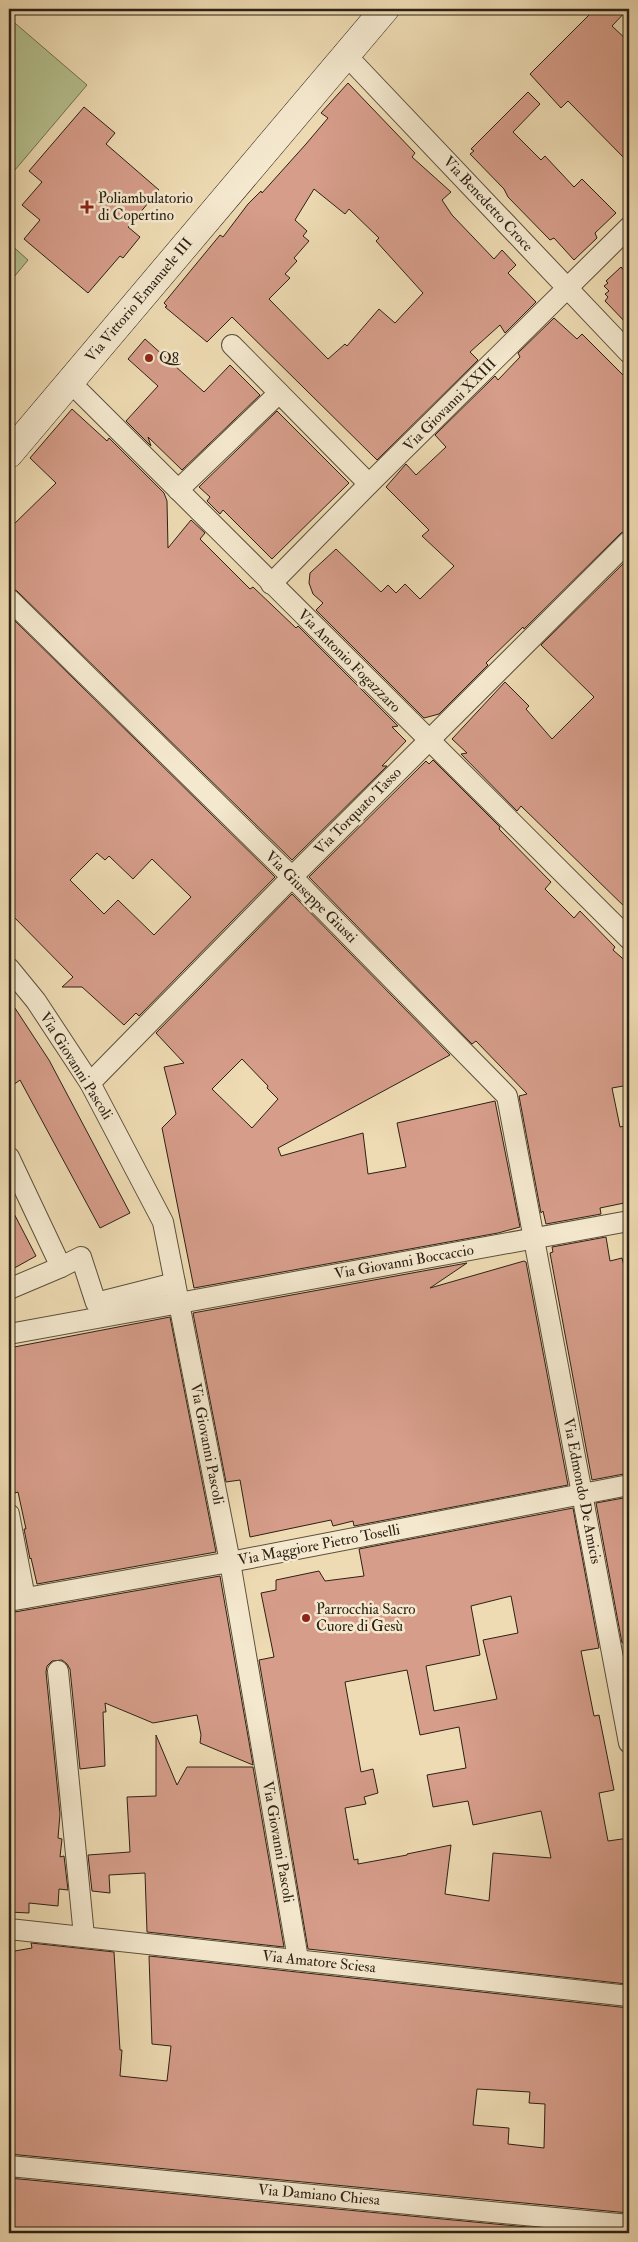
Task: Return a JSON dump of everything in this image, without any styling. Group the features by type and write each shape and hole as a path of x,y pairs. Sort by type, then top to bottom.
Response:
{"street":[{"name":"Via Vittorio Emanuele III","path":"9,454 385,9"},
{"name":"Via Benedetto Croce","path":"346,54 629,353"},
{"name":"Via Giovanni XXIII","path":"271,584 369,484 629,227"},
{"path":"232,344 369,484"},
{"name":"Via Antonio Fogazzaro","path":"70,382 629,939"},
{"path":"178,490 279,393"},
{"name":"Via Torquato Tasso","path":"90,1083 292,877 629,541"},
{"name":"Via Giuseppe Giusti","path":"9,599 292,877 507,1096 534,1239"},
{"name":"Via Giovanni Pascoli","path":"9,968 36,1001 90,1083 163,1222 230,1562 298,1960"},
{"path":"9,1157 61,1267"},
{"name":"Via Giovanni Boccaccio","path":"9,1334 629,1221"},
{"name":"Via Edmondo De Amicis","path":"534,1239 629,1743"},
{"path":"9,1289 81,1257 96,1303 175,1283"},
{"name":"Via Maggiore Pietro Toselli","path":"17,1600 230,1562 629,1485"},
{"path":"9,1514 17,1600"},
{"path":"58,1671 84,1936"},
{"name":"Via Amatore Sciesa","path":"9,1929 629,1996"},
{"name":"Via Damiano Chiesa","path":"9,2166 629,2225"}],"green space":[{"path":"9,18 87,85 9,177"},
{"path":"9,243 28,260 9,283"}],"building":[{"path":"595,9 628,9 612,26 629,42 629,163 568,101 561,108 530,74"},
{"path":"348,83 415,153 412,157 451,192 442,200 452,215 494,259 502,250 516,265 508,273 536,302 505,333 500,325 470,352 478,360 377,460 232,317 207,342 165,307 167,306 164,303 220,235 223,237 248,204 261,191 262,193 328,118 321,113","holes":["314,189 345,214 349,209 379,238 376,241 423,293 395,323 379,309 347,346 345,344 328,359 269,299 290,278 285,274 297,261 294,258 309,241 303,236 307,231 295,220"]},
{"path":"528,92 540,104 513,132 541,160 545,156 574,187 582,179 616,213 595,233 597,238 574,260 554,238 550,240 470,154 474,151 471,149"},
{"name":"Poliambulatorio di Copertino","path":"84,107 115,133 106,144 159,190 128,227 140,237 123,258 120,256 88,293 24,239 40,220 22,205 42,182 29,171"},
{"path":"621,267 626,273 629,270 629,326 605,301 608,297 605,294 609,291 604,286 608,283 606,281"},
{"path":"554,318 577,339 582,334 629,381 629,529 621,533 524,629 523,627 486,663 488,665 439,714 424,718 316,610 323,603 313,594 309,583 310,573 336,549 381,592 388,585 396,593 405,584 420,599 454,566 422,536 429,530 386,487 406,464 416,475 446,447 435,435 495,376 498,380 520,357 518,353"},
{"path":"145,339 204,392 230,365 260,395 182,470 148,437 151,446 126,421 158,386 128,359"},
{"path":"72,409 107,441 109,438 164,493 167,501 168,548 191,520 205,533 200,539 250,589 253,587 296,628 298,626 398,726 392,727 406,741 382,766 387,766 292,860 17,591 9,587 9,529 56,483 30,458"},
{"path":"277,411 349,483 272,559 223,510 220,514 207,501 210,497 199,487"},
{"path":"629,558 629,911 521,806 517,811 461,754 467,753 452,739 505,682 529,706 526,709 552,739 594,697 541,645"},
{"path":"9,615 275,877 139,1016 136,1013 124,1025 82,987 62,987 73,977 9,912","holes":["97,853 105,860 109,856 133,879 152,859 191,897 154,935 118,900 104,914 70,880"]},
{"path":"433,760 500,827 499,829 551,882 545,889 574,918 580,911 615,947 613,950 629,964 629,1085 612,1088 620,1127 629,1125 629,1202 600,1208 601,1214 546,1224 543,1211 541,1213 519,1096 527,1094 476,1041 472,1044 309,877 426,761 429,764"},
{"path":"292,894 450,1055 278,1148 281,1156 363,1133 368,1174 406,1167 397,1123 495,1101 520,1227 498,1233 194,1288 162,1128 176,1114 164,1067 184,1063 156,1033","holes":["242,1059 268,1086 267,1088 278,1099 252,1128 212,1089"]},
{"path":"9,999 49,1060 130,1213 100,1228 20,1080 9,1088"},
{"path":"9,1204 36,1256 9,1271"},
{"path":"606,1237 610,1261 622,1258 624,1266 629,1265 629,1473 592,1480 550,1253 553,1252 552,1247"},
{"path":"526,1262 568,1485 354,1526 353,1521 333,1526 331,1520 250,1537 240,1480 226,1482 193,1313 467,1263 430,1288"},
{"path":"170,1317 216,1552 37,1584 30,1559 18,1492 15,1493 11,1474 10,1464 14,1463 9,1436 9,1348"},
{"path":"629,1497 629,1642 622,1643 596,1503"},
{"path":"573,1508 599,1648 581,1651 594,1716 599,1715 614,1790 599,1793 608,1841 629,1838 629,1977 627,1984 308,1949 259,1660 274,1657 261,1593 276,1590 276,1580 319,1571 325,1581 364,1576 359,1549","holes":["511,1596 518,1633 483,1640 497,1699 434,1711 426,1666 480,1655 471,1606","407,1670 420,1735 459,1727 466,1768 427,1775 433,1807 468,1801 473,1825 541,1811 551,1858 493,1853 489,1901 445,1894 451,1845 358,1864 358,1859 354,1860 345,1808 366,1804 364,1797 378,1793 373,1769 361,1772 345,1682"]},
{"path":"220,1576 253,1765 200,1743 201,1735 197,1715 153,1723 105,1703 106,1712 103,1712 105,1766 80,1769 70,1669 62,1660 52,1661 47,1666 46,1672 60,1814 58,1838 62,1839 60,1857 64,1856 68,1890 59,1889 58,1906 29,1903 29,1913 9,1912 9,1613"},
{"path":"156,1735 177,1785 187,1767 253,1767 284,1947 147,1932 145,1873 109,1875 110,1893 92,1891 88,1855 130,1852 127,1797 156,1796"},
{"path":"31,1943 114,1952 120,2050 122,2050 120,2076 167,2081 171,2046 152,2044 149,1956 629,2008 629,2213 9,2154 9,2052 14,2052 9,2020 9,1952 32,1948","holes":["477,2089 530,2092 529,2103 545,2104 544,2148 508,2144 509,2128 473,2125"]},
{"path":"9,2178 590,2233 9,2233"}],"place":[{"name":"Poliambulatorio di Copertino","path":"87,207"},
{"name":"Q8","path":"149,358"},
{"name":"Parrocchia Sacro Cuore di Gesù","path":"306,1618"}]}
